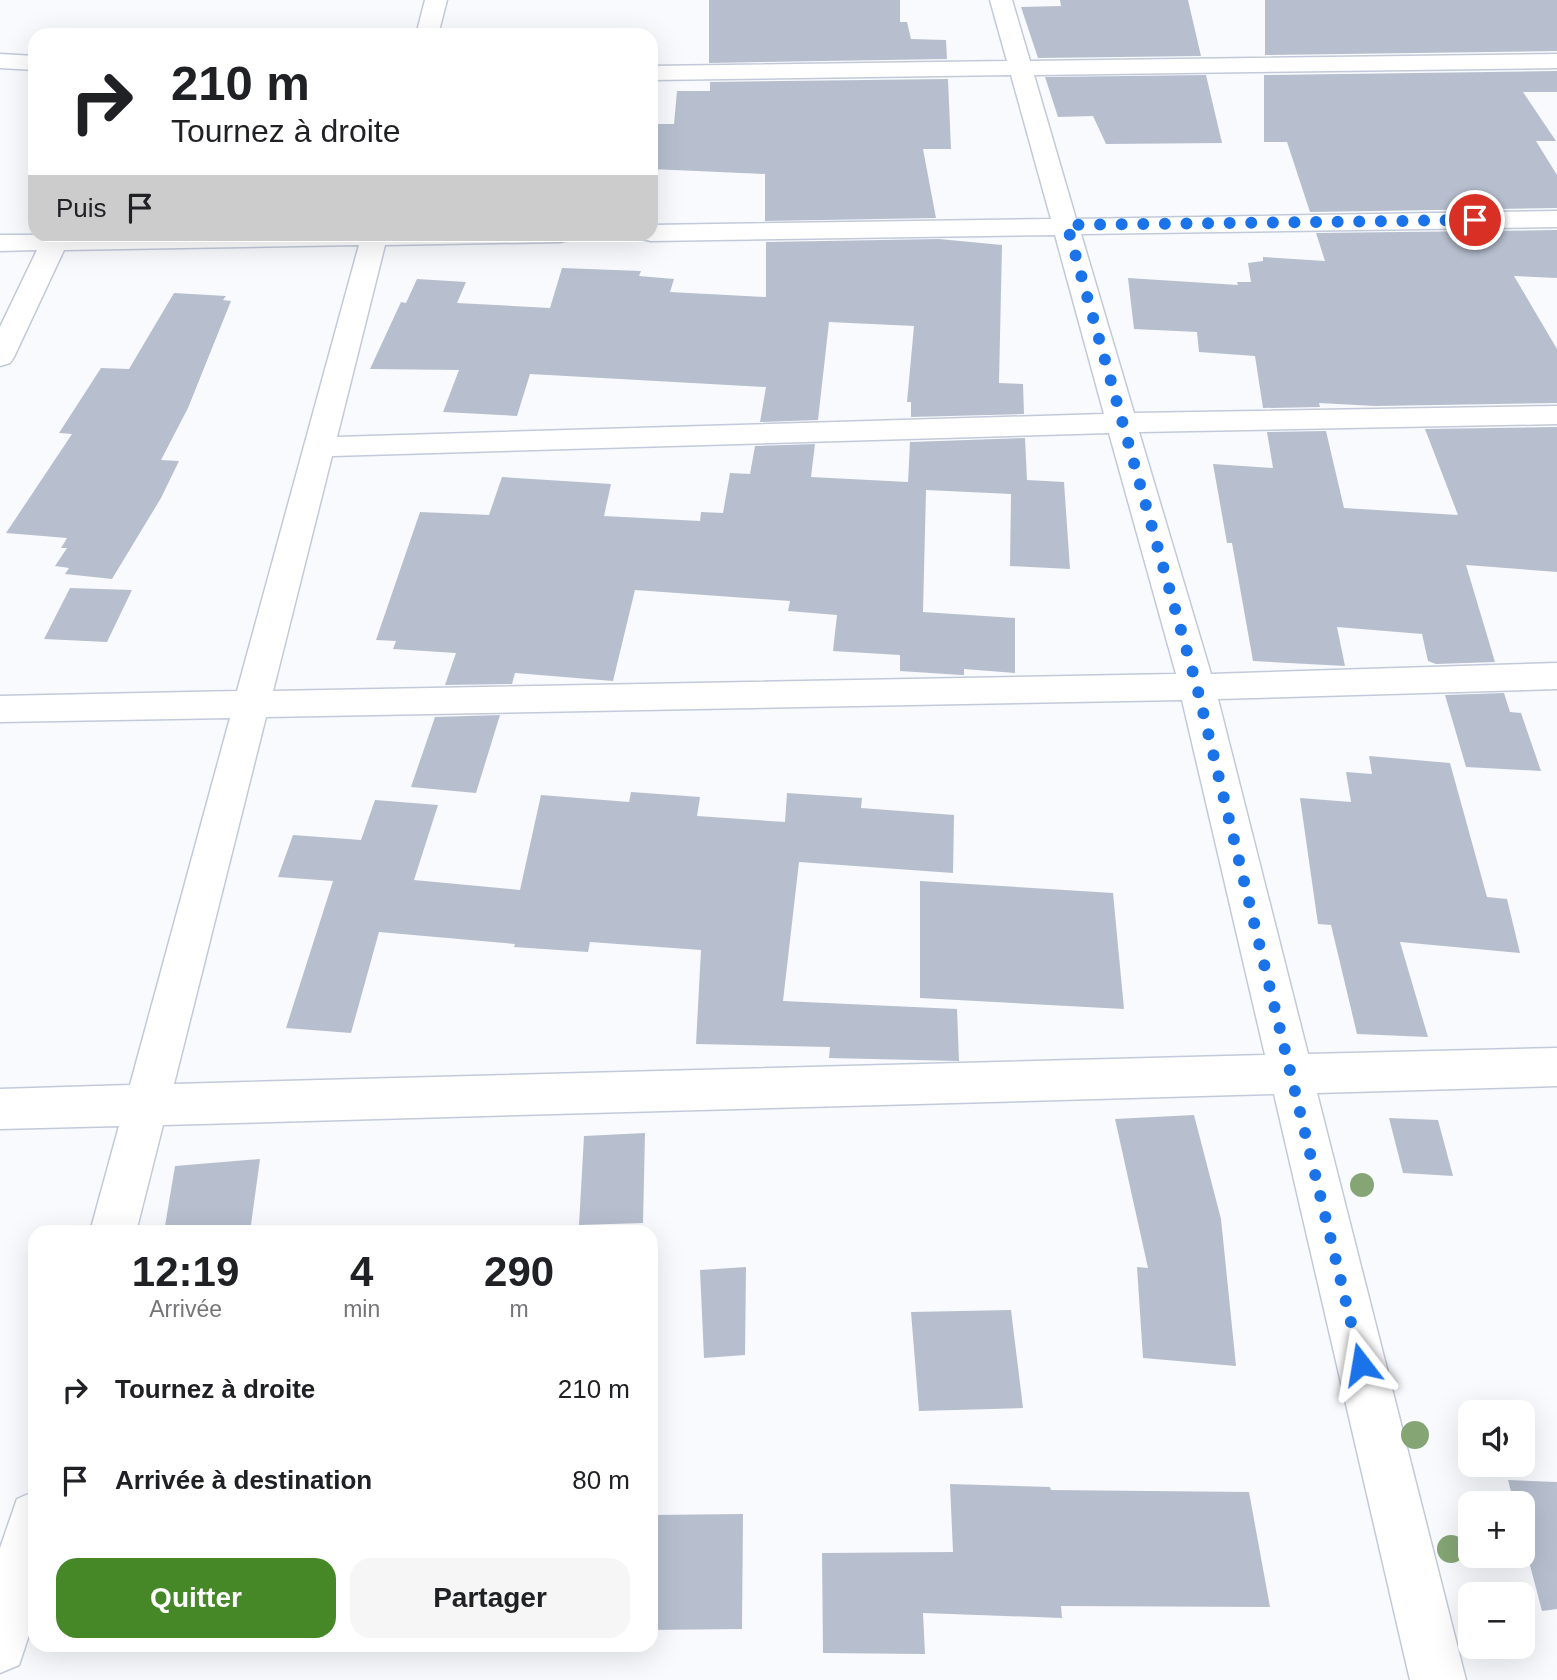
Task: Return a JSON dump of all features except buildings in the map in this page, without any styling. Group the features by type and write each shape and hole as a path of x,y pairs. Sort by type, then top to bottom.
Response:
{"street":[{"path":"429,28 436,0"},
{"path":"1001,0 1018,69 1067,225 1197,687 1438,1680"},
{"path":"0,61 28,63"},
{"path":"658,73 1557,61"},
{"path":"658,233 1557,219"},
{"path":"0,243 100,242"},
{"path":"115,1225 372,242"},
{"path":"0,357 54,243"},
{"path":"319,447 1123,423 1557,415"},
{"path":"0,709 1197,687 1557,676"},
{"path":"0,1109 1557,1067"},
{"path":"0,1646 28,1543"}],"route":[{"path":"1361,1364 1197,687 1067,225 1475,220"}]}
